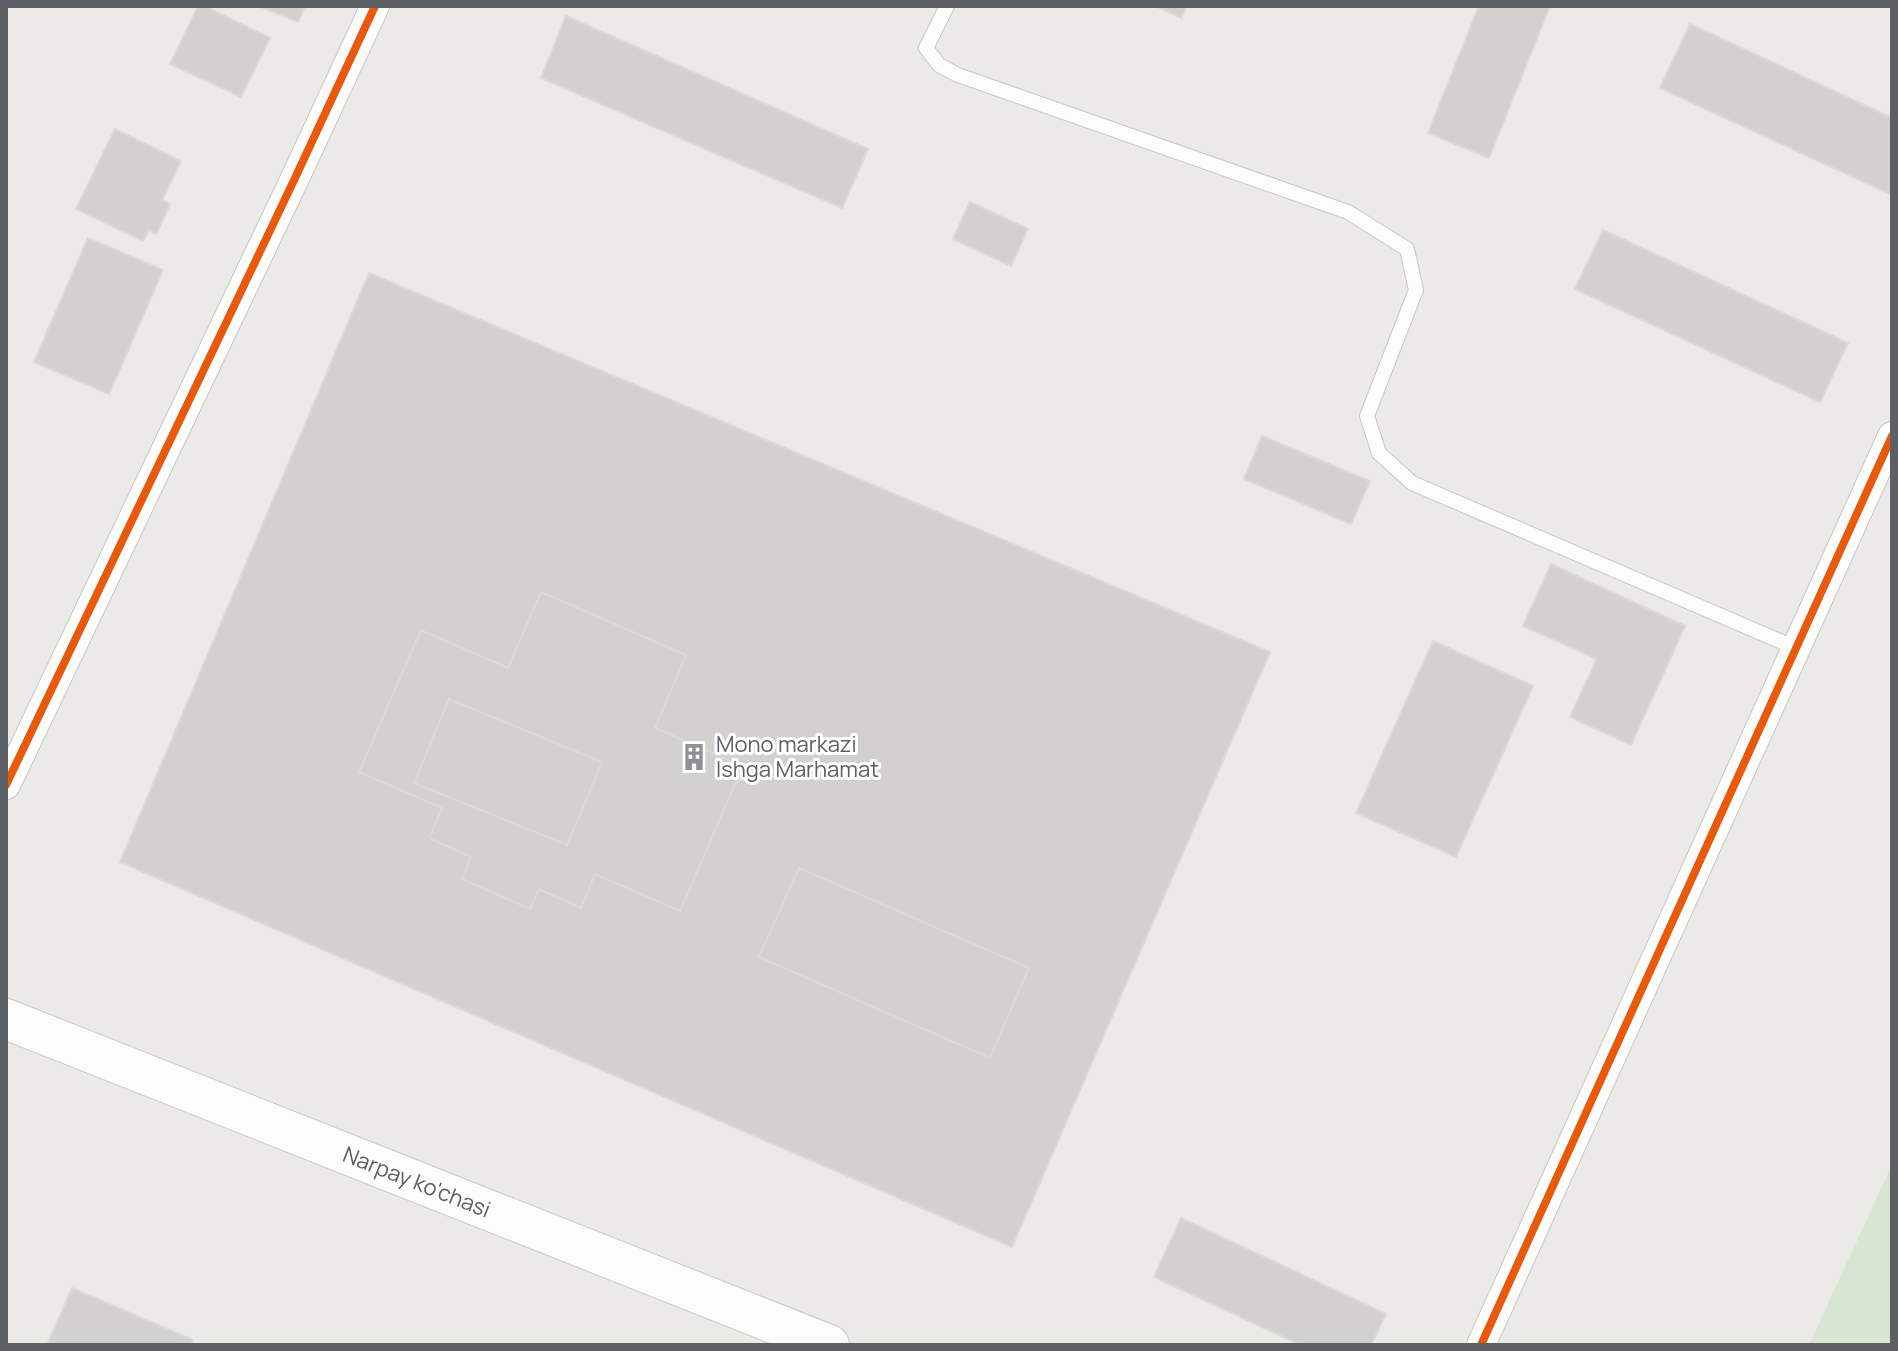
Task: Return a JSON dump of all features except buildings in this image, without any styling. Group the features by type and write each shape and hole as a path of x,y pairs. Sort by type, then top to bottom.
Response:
{"main road":[{"name":"Narpay ko'chasi","path":"6,1019 829,1345"}],"street":[{"path":"6,785 375,6"},
{"path":"1481,1345 1892,436"}],"lane":[{"path":"947,6 926,48 939,65 958,75 1348,212 1407,249 1416,290 1367,416 1379,453 1412,483 1796,648"}],"green space":[{"path":"1892,1165 1892,1345 1809,1345"}],"cycle path":[{"path":"6,785 375,6"},
{"path":"1481,1345 1892,436"}],"place":[{"name":"Mono markazi Ishga Marhamat","path":"694,757"}]}
